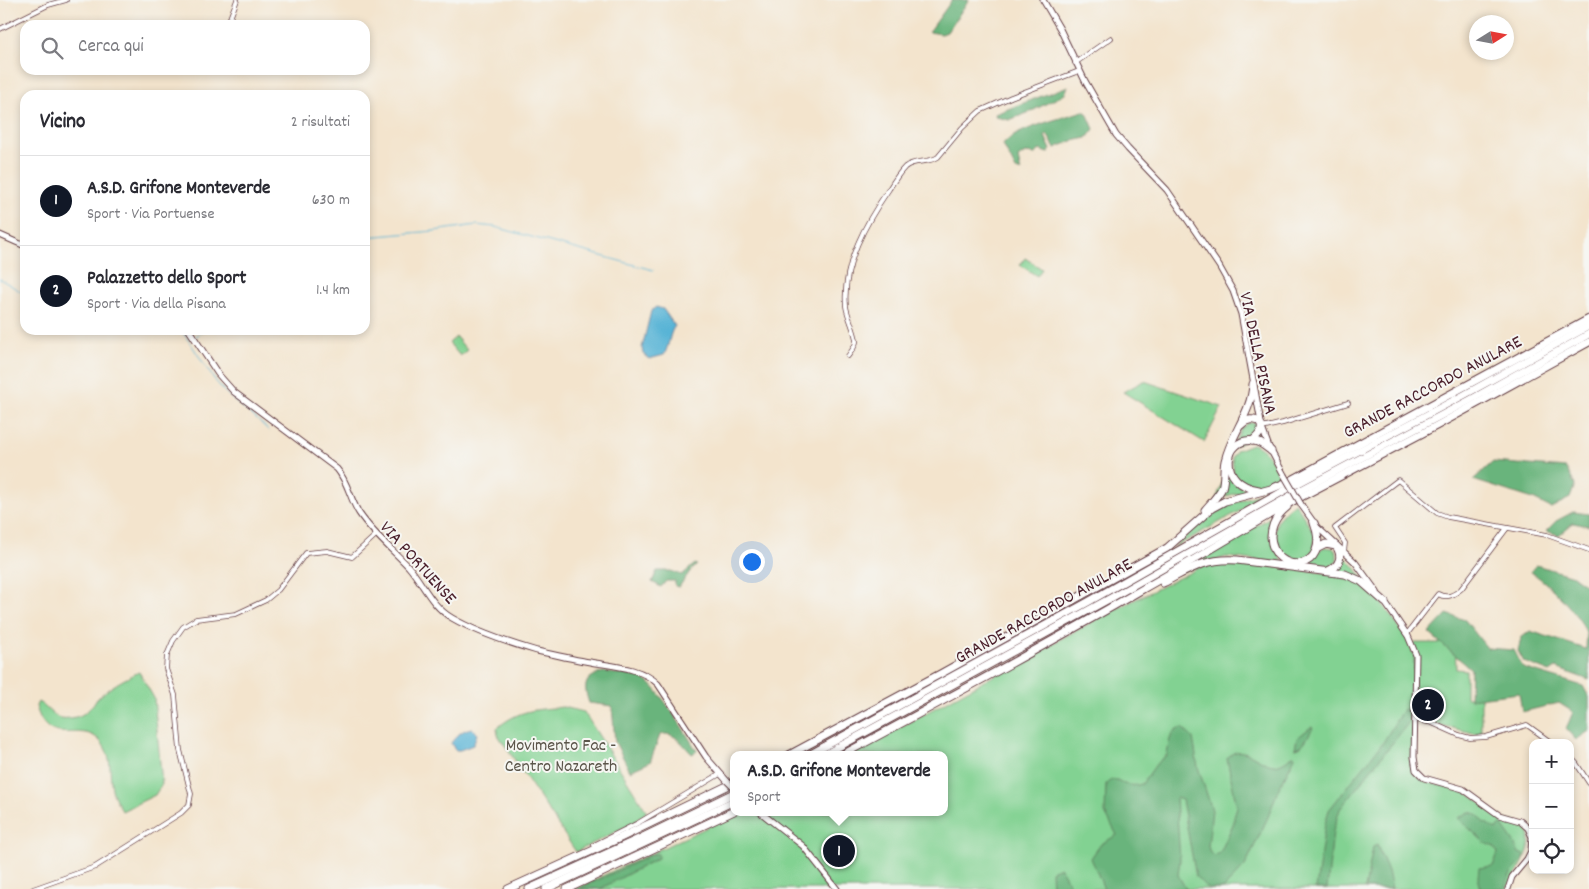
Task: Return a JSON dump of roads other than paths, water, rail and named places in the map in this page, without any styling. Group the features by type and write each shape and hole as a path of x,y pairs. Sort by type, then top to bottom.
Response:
{"highway":[{"name":"GRANDE RACCORDO ANULARE","path":"831,751 1118,594 1291,490 1589,319"},
{"name":"GRANDE RACCORDO ANULARE","path":"816,751 1589,326"},
{"name":"GRANDE RACCORDO ANULARE","path":"1291,490 1462,405 1589,334"},
{"name":"GRANDE RACCORDO ANULARE","path":"796,751 1167,548 1212,508 1225,500 1264,490 1291,490 1436,426 1589,342"},
{"path":"1176,542 1220,490 1223,482 1224,463 1251,399 1253,384"},
{"path":"1240,427 1244,421 1252,420 1257,422 1262,428 1261,434 1252,441 1241,444 1234,449 1230,457 1230,470 1234,478 1243,486 1264,490"},
{"path":"1252,441 1260,443 1271,451"},
{"path":"1291,490 1272,528 1272,542 1275,552 1283,560 1298,564 1310,558 1318,548 1326,544 1336,546 1340,552 1340,560 1335,567 1328,571"},
{"path":"1100,614 1272,512 1291,490"},
{"path":"1314,523 1318,538 1318,548"},
{"path":"1100,614 1213,560 1237,560 1328,571 1353,576 1385,602"},
{"name":"GRANDE RACCORDO ANULARE","path":"849,751 1100,614"},
{"path":"508,889 620,838 730,784"},
{"path":"529,889 730,795"},
{"path":"546,889 730,803"},
{"path":"567,889 730,813"}],"main road":[{"name":"VIA DELLA PISANA","path":"1043,0 1060,30 1079,71 1119,138 1166,188 1231,288 1240,311 1262,428 1271,451 1291,490 1314,523 1356,564 1385,602 1407,634 1414,648 1416,661 1414,763 1420,775 1429,781 1464,790 1499,814 1522,822 1530,831 1532,839 1531,851 1512,877 1508,889"},
{"path":"0,235 20,244"},
{"name":"VIA PORTUENSE","path":"192,335 218,374 234,392 337,469 345,481 356,508 376,535 408,566 437,606 455,620 512,643 551,654 635,671 655,681 706,757 730,783"},
{"path":"765,816 803,846 837,889"}],"street":[{"path":"0,29 48,5 66,0"},
{"path":"230,20 237,0"},
{"path":"1076,63 1111,38"},
{"path":"848,356 856,341 848,319 846,306 846,290 851,264 862,236 878,206 902,170 910,164 938,158 970,119 983,109 1010,96 1079,71"},
{"path":"1262,428 1348,403"},
{"path":"1344,552 1344,543 1335,528 1398,480 1437,513 1458,519 1547,535 1589,550"},
{"path":"1407,634 1438,594 1445,597 1453,595 1461,589 1507,528"},
{"path":"33,889 95,866 182,813 188,806 191,794 180,750 175,695 166,669 167,655 173,640 184,627 196,619 236,614 266,600 278,590 306,553 327,551 352,557 376,535"},
{"path":"1415,719 1470,738 1486,737 1528,725 1547,739"},
{"path":"1574,761 1589,784"},
{"path":"594,845 638,823 720,774"}],"water":[{"path":"656,307 663,309 675,326 664,355 649,359 643,354 642,348 651,311"},
{"path":"472,728 477,734 473,745 455,750 451,743 453,740 463,731"}],"waterway":[{"path":"370,237 476,225 495,227 653,270"},
{"path":"0,279 20,291"},
{"path":"185,335 225,392 269,431"}],"place":[{"name":"Palazzetto dello Sport","path":"1428,705"},
{"name":"A.S.D. Grifone Monteverde","path":"839,851"}],"park label":[{"name":"Movimento Fac - Centro Nazareth","path":"561,754"}]}
